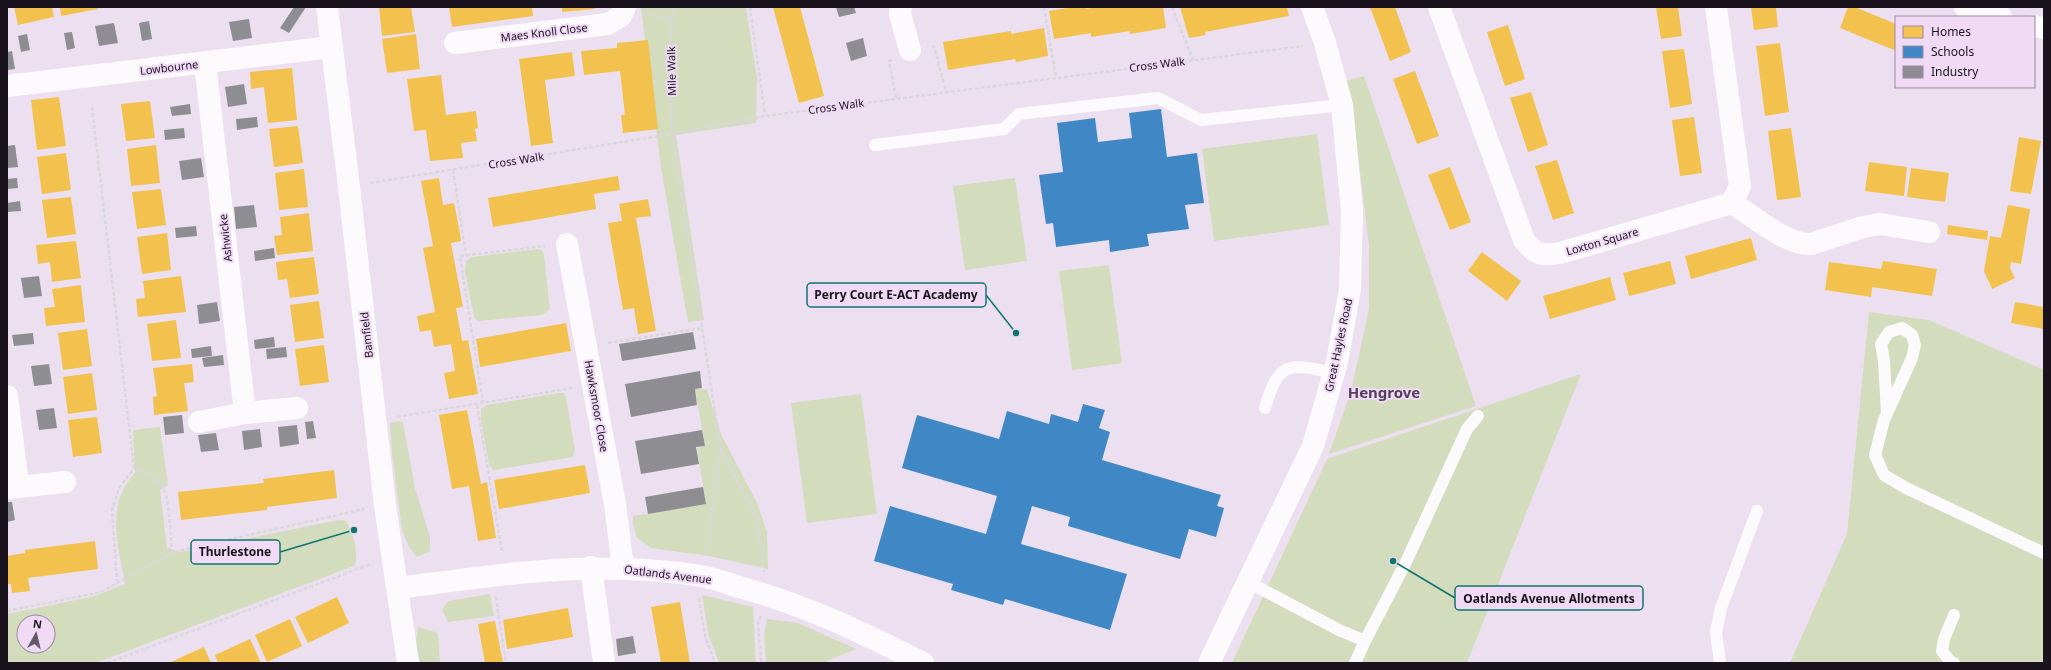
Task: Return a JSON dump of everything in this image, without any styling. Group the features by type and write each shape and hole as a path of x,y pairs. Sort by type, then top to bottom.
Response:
{"street":[{"name":"Bamfield","path":"327,7 385,505 408,663"},
{"path":"901,7 900,14 910,50"},
{"name":"Great Hayles Road","path":"1209,663 1313,446 1334,373 1350,281 1352,211 1342,105 1325,43 1312,7"},
{"name":"Loxton Square","path":"1439,7 1524,240 1532,250 1544,256 1560,253 1732,203"},
{"path":"1716,7 1740,186 1732,203 1789,240 1802,244 1811,244 1863,227 1880,224 1929,232"},
{"path":"1965,7 1997,16"},
{"name":"Maes Knoll Close","path":"455,43 608,24 632,8"},
{"name":"Lowbourne","path":"7,86 332,47"},
{"name":"Ashwicke","path":"206,63 245,413"},
{"name":"Hawksmoor Close","path":"567,244 615,504 623,568"},
{"path":"7,396 12,487 65,482"},
{"path":"198,422 245,413 297,408"},
{"path":"591,567 604,663"},
{"name":"Oatlands Avenue","path":"398,588 499,574 591,567 623,568 703,576 768,594 815,611 923,663"}],"lane":[{"path":"876,145 1004,129 1019,114 1158,98 1201,120 1342,105"},
{"path":"1887,413 1885,375 1881,344 1888,332 1902,328 1912,335 1915,345 1912,358 1887,413 1875,455 1884,475 1906,488 2044,553"},
{"path":"1265,408 1275,380 1288,368 1306,367 1334,373"},
{"path":"1355,663 1406,562 1467,430 1478,416"},
{"path":"1720,663 1716,632 1721,608 1757,511"},
{"path":"1248,582 1339,630 1365,641"},
{"path":"1954,614 1944,639 1942,651 1954,663"}],"path":[{"name":"Mile Walk","path":"673,7 670,49 672,134 721,450 757,518 768,594"},
{"path":"750,7 765,116"},
{"path":"1044,7 1056,77"},
{"path":"1172,7 1193,60"},
{"path":"632,8 661,19 672,19"},
{"name":"Cross Walk","path":"349,187 672,134 765,116 1325,43"},
{"path":"92,107 134,469 119,488 112,510 117,583"},
{"path":"453,170 466,255"},
{"path":"483,404 460,256 567,244"},
{"path":"586,347 702,328"},
{"path":"375,420 477,405 593,384"},
{"path":"477,405 499,574 506,663"},
{"path":"134,469 145,471 156,480 165,492 172,553"},
{"path":"7,612 101,592 172,553 385,505"},
{"path":"107,663 392,556"},
{"path":"761,663 758,624 768,594"}],"green space":[{"path":"641,7 746,7 757,79 756,123 676,135 704,320 688,322 661,168"},
{"path":"1364,76 1476,406 1329,454 1351,391 1369,309 1369,246 1356,138 1342,82"},
{"path":"1317,134 1329,225 1214,241 1202,149"},
{"path":"1015,178 1027,261 965,270 953,186"},
{"path":"538,249 542,250 544,255 550,309 542,315 478,321 474,317 465,271 466,261 472,257"},
{"path":"1109,265 1122,363 1072,370 1059,271"},
{"path":"1869,312 1929,320 2044,370 2044,663 1790,663 1847,534"},
{"path":"1581,374 1467,663 1232,663 1327,459"},
{"path":"695,389 707,389 721,434 757,503 767,532 768,569 709,556 651,548 637,538 633,524 633,516 706,504 697,448 705,446"},
{"path":"564,393 566,398 575,450 573,457 494,470 489,465 481,420 481,409 487,405"},
{"path":"861,394 877,514 807,523 791,403"},
{"path":"400,421 403,423 415,488 430,537 430,551 417,557 409,547 402,530 392,453 390,423"},
{"path":"160,427 168,485 160,490 167,548 181,552 339,520 346,521 355,543 356,561 354,566 95,663 7,663 7,614 95,596 125,584 117,540 117,512 120,498 126,485 135,473 133,430"},
{"path":"490,594 494,616 448,622 442,610 448,601"},
{"path":"702,595 753,607 756,663 719,663 708,633"},
{"path":"767,619 798,623 856,649 822,663 766,663 764,635"},
{"path":"418,627 438,633 440,663 420,663 416,641"}],"building: Homes":[{"path":"14,7 52,7 54,17 18,25"},
{"path":"60,7 98,7 98,9 61,16"},
{"path":"379,7 411,7 415,32 382,36"},
{"path":"449,7 532,7 533,16 452,27"},
{"path":"562,7 594,7 595,9 562,12"},
{"path":"773,7 800,7 824,96 799,103"},
{"path":"1073,7 1086,7 1086,9 1098,7 1163,7 1166,28 1130,34 1130,31 1091,37 1091,33 1054,39 1049,11"},
{"path":"1180,7 1287,7 1289,16 1205,32 1206,35 1189,38"},
{"path":"1370,7 1395,7 1411,52 1390,61"},
{"path":"1656,7 1678,7 1682,36 1661,39"},
{"path":"1751,7 1776,7 1778,27 1754,30"},
{"path":"1848,7 1855,7 1895,24 1895,48 1894,50 1840,28"},
{"path":"1508,25 1525,79 1505,86 1487,32"},
{"path":"1044,28 1048,56 1016,62 1015,59 948,70 943,42 1011,31 1011,34"},
{"path":"416,34 420,69 387,73 382,39"},
{"path":"648,40 658,129 623,133 621,115 625,115 620,71 584,75 581,51 617,48 617,43"},
{"path":"1780,43 1789,112 1765,116 1756,46"},
{"path":"1684,49 1692,104 1670,108 1662,51"},
{"path":"572,52 575,76 545,80 553,143 531,146 519,59"},
{"path":"292,68 297,120 268,123 264,87 251,89 250,72"},
{"path":"1415,71 1439,136 1417,144 1393,79"},
{"path":"441,75 446,115 476,111 478,128 475,129 477,141 461,143 463,158 430,161 426,130 414,131 407,79"},
{"path":"1531,92 1548,145 1528,152 1510,98"},
{"path":"59,97 66,146 37,150 31,100"},
{"path":"150,101 155,138 126,141 121,104"},
{"path":"1694,117 1702,173 1680,176 1672,120"},
{"path":"298,126 303,163 274,167 269,129"},
{"path":"1791,128 1801,197 1777,200 1768,131"},
{"path":"2019,137 2041,141 2031,194 2010,191"},
{"path":"156,145 160,183 131,186 127,149"},
{"path":"66,153 71,190 42,194 37,157"},
{"path":"1557,160 1574,213 1553,220 1535,166"},
{"path":"1869,162 1907,167 1904,196 1865,191"},
{"path":"1450,167 1471,222 1450,230 1428,175"},
{"path":"1911,168 1949,173 1945,202 1907,197"},
{"path":"304,169 308,207 279,210 275,173"},
{"path":"618,176 620,190 594,194 596,209 493,227 488,198"},
{"path":"439,178 443,205 454,203 459,228 461,241 451,243 463,307 456,308 462,341 468,340 478,394 449,399 444,373 455,371 451,344 434,347 431,330 420,332 417,316 435,312 423,248 433,246 421,181"},
{"path":"161,189 166,225 137,229 132,192"},
{"path":"71,197 76,234 47,238 42,200"},
{"path":"648,199 651,216 636,218 656,331 638,334 634,308 623,310 608,223 622,221 619,204"},
{"path":"2008,205 2030,209 2021,264 2011,262 2010,268 2015,278 1992,289 1984,271 1990,236 2001,238"},
{"path":"309,213 313,251 277,255 274,236 282,235 280,217"},
{"path":"1948,225 1988,231 1987,240 1947,234"},
{"path":"167,233 171,270 142,274 137,237"},
{"path":"1751,238 1757,260 1691,279 1685,256"},
{"path":"76,241 81,278 52,282 50,262 38,264 36,245"},
{"path":"1482,252 1521,281 1507,301 1468,271"},
{"path":"314,257 319,294 290,298 287,279 278,280 276,262"},
{"path":"1670,261 1676,284 1629,296 1623,273"},
{"path":"1883,261 1937,269 1932,296 1872,287 1871,297 1825,290 1829,262 1881,269"},
{"path":"181,276 186,312 138,317 136,299 145,298 143,281"},
{"path":"1610,277 1616,300 1550,319 1543,296"},
{"path":"81,285 85,322 46,326 44,308 55,307 52,289"},
{"path":"319,301 324,338 295,342 290,305"},
{"path":"2015,302 2044,307 2044,329 2011,323"},
{"path":"176,320 181,358 152,361 147,324"},
{"path":"566,323 571,351 480,367 476,339"},
{"path":"87,329 92,366 63,370 58,333"},
{"path":"324,345 329,382 300,386 295,349"},
{"path":"192,364 194,382 184,383 188,411 154,415 153,397 157,396 153,368"},
{"path":"92,373 97,410 68,414 63,377"},
{"path":"467,410 481,484 487,482 496,538 478,541 469,486 452,489 439,415"},
{"path":"97,417 102,453 73,457 68,420"},
{"path":"585,465 590,493 499,509 494,480"},
{"path":"334,470 337,498 267,507 267,510 181,520 178,492 264,483 263,479"},
{"path":"95,541 98,569 28,578 30,591 12,593 11,584 7,584 7,556 25,553 25,550"},
{"path":"337,597 349,623 308,643 295,617"},
{"path":"680,602 690,663 661,663 651,607"},
{"path":"568,608 573,637 507,649 503,620"},
{"path":"290,619 302,646 267,662 255,635"},
{"path":"495,621 503,663 485,663 478,624"},
{"path":"250,639 261,663 218,663 215,655"},
{"path":"204,647 211,663 169,663 186,655"}],"building: Schools":[{"path":"1161,109 1167,157 1197,153 1204,203 1185,205 1189,229 1147,234 1149,246 1110,252 1109,240 1056,247 1053,223 1046,224 1039,175 1063,172 1057,123 1095,118 1098,142 1132,138 1129,113"},
{"path":"1083,404 1105,410 1099,428 1110,432 1102,460 1221,495 1217,506 1224,508 1216,537 1189,529 1180,559 1068,526 1070,517 1032,506 1021,544 1127,574 1110,630 1005,599 1003,605 951,590 953,584 874,561 890,506 986,534 997,496 902,468 917,415 999,439 1007,411 1049,424 1051,414 1078,422"}],"building: Industry":[{"path":"294,7 306,7 289,33 280,28"},
{"path":"836,7 854,7 856,13 839,17"},
{"path":"249,19 252,38 233,41 229,22"},
{"path":"149,21 152,39 142,41 139,23"},
{"path":"114,23 118,43 99,46 95,26"},
{"path":"72,32 75,48 67,50 64,33"},
{"path":"27,34 30,50 21,52 18,36"},
{"path":"863,38 867,56 851,61 846,43"},
{"path":"12,51 15,69 7,70 7,52"},
{"path":"244,84 247,104 228,107 225,87"},
{"path":"190,104 191,114 172,116 170,107"},
{"path":"257,117 258,127 237,130 236,119"},
{"path":"184,128 185,138 165,140 164,130"},
{"path":"15,145 18,167 7,168 7,146"},
{"path":"201,158 204,177 182,180 179,161"},
{"path":"17,178 18,188 7,189 7,179"},
{"path":"20,201 21,211 7,212 7,203"},
{"path":"254,205 257,227 236,229 234,207"},
{"path":"196,226 197,236 176,238 175,228"},
{"path":"274,248 275,258 255,261 254,251"},
{"path":"39,276 42,296 24,298 21,278"},
{"path":"217,302 220,321 199,324 197,305"},
{"path":"693,332 696,349 622,361 619,344"},
{"path":"33,333 34,344 14,346 12,335"},
{"path":"274,337 275,347 255,349 254,340"},
{"path":"211,346 212,356 192,358 191,349"},
{"path":"286,347 287,357 267,359 266,349"},
{"path":"223,355 224,365 204,367 202,358"},
{"path":"49,364 52,384 34,386 31,366"},
{"path":"700,371 702,388 695,389 697,405 631,417 625,384"},
{"path":"54,408 57,428 39,430 36,410"},
{"path":"182,415 184,433 165,435 163,417"},
{"path":"313,421 316,438 307,439 305,422"},
{"path":"297,425 299,444 280,447 278,427"},
{"path":"260,429 262,447 244,450 242,431"},
{"path":"702,430 705,446 696,447 699,464 641,474 635,441"},
{"path":"216,433 219,450 201,452 198,435"},
{"path":"703,487 706,504 648,514 645,497"},
{"path":"7,502 12,502 15,520 7,522"},
{"path":"633,636 636,653 618,656 616,639"}],"place":[{"name":"Perry Court E-ACT Academy","path":"1016,333"},
{"name":"Thurlestone","path":"354,530"},
{"name":"Oatlands Avenue Allotments","path":"1393,561"}],"district":[{"name":"Hengrove","path":"1384,392"}]}
